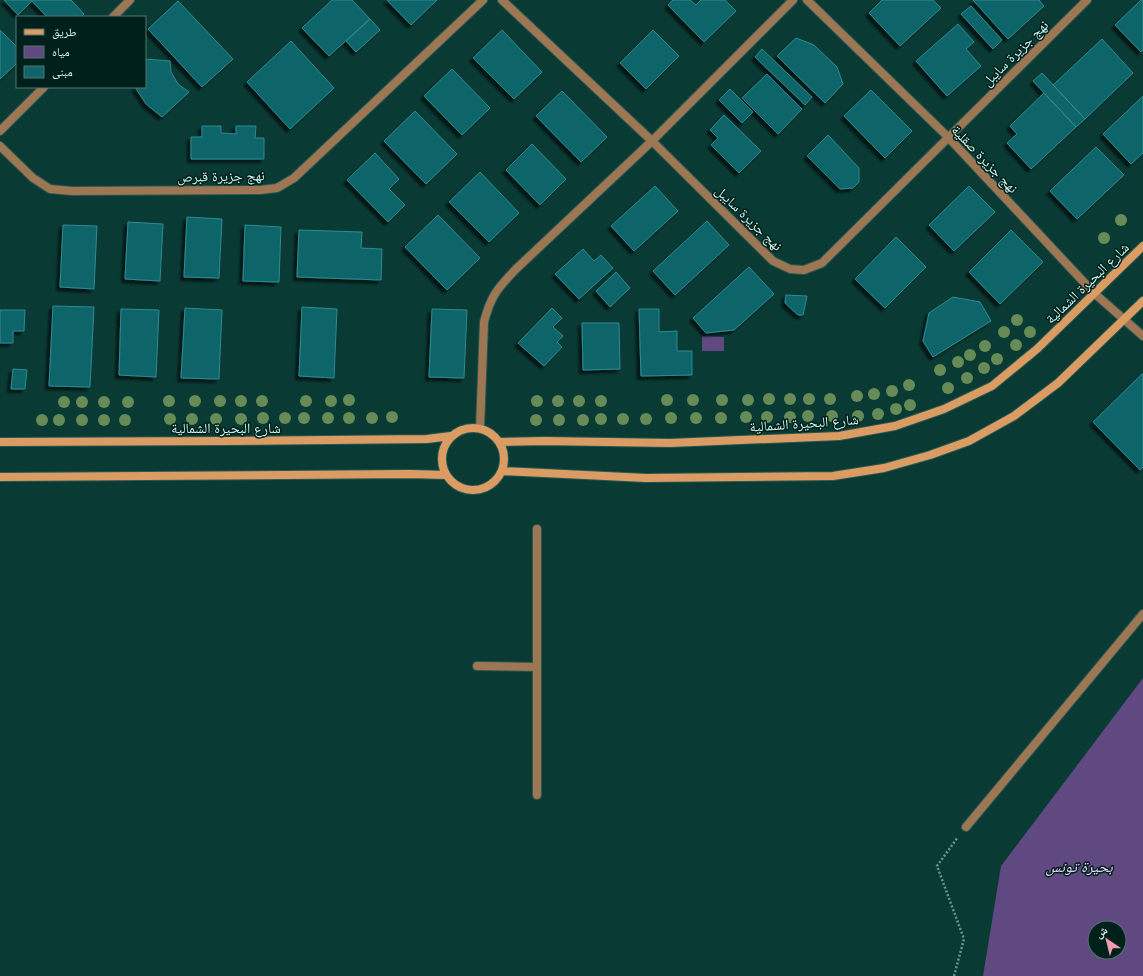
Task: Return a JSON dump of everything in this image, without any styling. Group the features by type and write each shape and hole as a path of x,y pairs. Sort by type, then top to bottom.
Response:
{"main road":[{"name":"شارع البحيرة الشمالية","path":"499,442 544,441 670,444 839,436 895,426 944,409 992,386 1037,349 1143,246"},
{"path":"502,471 661,478 833,476 884,468 930,455 969,441 1014,416 1058,383 1143,301"},
{"path":"480,428 494,435 499,442 504,456 502,471 491,484 483,488 475,490 466,489 451,481 446,474 442,465 442,454 445,444 451,436 460,430 480,428"},
{"name":"شارع البحيرة الشمالية","path":"0,442 427,439 451,436"},
{"path":"0,477 446,474"}],"street":[{"path":"114,16 130,0"},
{"name":"نهج جزيرة قبرص","path":"0,146 33,178 50,189 72,191 119,191 260,190 276,188 294,178 482,0"},
{"name":"نهج جزيرة سايبل","path":"502,0 652,141 773,261 790,269 804,270 822,263 1087,0"},
{"path":"480,428 484,322 488,306 497,289 516,269 652,141 793,0"},
{"name":"نهج جزيرة صقلية","path":"807,0 948,137 1094,293 1143,336"},
{"path":"0,131 43,88"},
{"path":"537,530 537,795"},
{"path":"966,827 1143,614"},
{"path":"477,666 537,667"}],"path":[{"path":"954,976 964,939 937,866 966,827"}],"water":[{"path":"702,336 724,337 724,351 702,351"},
{"name":"بحيرة تونس","path":"1143,678 1143,976 983,976 1001,866"}],"building":[{"path":"4,0 71,0 84,14 82,16 46,16 32,1 18,15"},
{"path":"332,0 352,0 370,19 329,56 302,28"},
{"path":"387,0 437,0 411,25"},
{"path":"673,0 690,0 696,5 701,0 725,0 736,11 704,42 668,5"},
{"path":"882,0 933,0 941,8 900,46 869,13"},
{"path":"973,0 1039,0 1044,6 1008,39"},
{"path":"1141,0 1143,0 1143,50 1141,52 1115,25"},
{"path":"178,1 233,59 202,87 148,29"},
{"path":"971,6 1002,40 993,49 961,14"},
{"path":"370,19 380,30 356,52 346,41"},
{"path":"958,24 974,42 966,49 981,66 947,96 916,61"},
{"path":"0,30 16,46 16,64 0,79"},
{"path":"502,30 542,72 514,99 473,58"},
{"path":"653,30 679,56 646,89 620,63"},
{"path":"796,38 814,45 837,67 843,84 825,103 777,56"},
{"path":"1102,39 1133,73 1085,119 1053,85"},
{"path":"291,41 334,88 290,129 247,82"},
{"path":"762,49 812,97 805,105 755,57"},
{"path":"146,59 170,61 171,72 178,84 189,92 162,117 146,104 136,88 146,88"},
{"path":"452,69 490,108 462,135 424,96"},
{"path":"1042,73 1085,119 1076,127 1033,81"},
{"path":"767,74 802,109 778,134 742,98"},
{"path":"730,89 753,112 742,123 719,100"},
{"path":"871,90 912,131 885,158 844,116"},
{"path":"562,91 607,137 581,162 536,116"},
{"path":"1044,93 1076,127 1031,169 1007,143 1017,134 1010,126"},
{"path":"1143,96 1143,153 1131,164 1103,134"},
{"path":"415,111 457,154 426,184 384,141"},
{"path":"724,115 761,151 739,173 711,145 718,138 710,130"},
{"path":"202,126 221,126 221,133 236,134 236,126 256,126 255,138 264,138 264,159 191,159 191,137 202,137"},
{"path":"828,135 859,168 859,182 853,188 840,189 807,156"},
{"path":"532,144 566,179 540,205 506,170"},
{"path":"1096,147 1124,175 1077,219 1050,191"},
{"path":"375,153 399,179 389,189 405,205 388,222 347,180"},
{"path":"480,172 519,213 489,242 449,202"},
{"path":"655,186 678,211 634,251 611,226"},
{"path":"969,186 995,212 954,251 929,225"},
{"path":"438,215 480,258 447,290 405,247"},
{"path":"187,217 222,219 219,278 184,277"},
{"path":"707,221 729,245 675,295 653,271"},
{"path":"128,222 163,224 160,281 125,279"},
{"path":"63,225 97,226 94,289 60,287"},
{"path":"245,225 281,227 279,282 243,281"},
{"path":"299,230 362,232 361,248 382,249 381,280 297,277"},
{"path":"1011,230 1043,262 1000,304 969,272"},
{"path":"896,237 926,267 885,308 855,279"},
{"path":"583,249 594,261 601,255 613,268 579,299 555,274"},
{"path":"749,267 774,294 734,330 706,333 693,318"},
{"path":"616,272 630,288 610,307 596,291"},
{"path":"786,295 807,296 803,315 798,315 785,303"},
{"path":"953,297 980,302 991,321 933,357 923,341 929,313"},
{"path":"53,306 94,307 90,387 49,386"},
{"path":"302,307 337,309 334,378 299,376"},
{"path":"185,308 222,310 219,379 181,378"},
{"path":"552,308 562,318 553,327 563,336 557,342 562,347 544,366 518,343"},
{"path":"121,309 159,310 156,377 119,375"},
{"path":"432,309 467,310 464,378 429,377"},
{"path":"639,309 659,309 659,332 677,331 677,351 692,351 692,375 641,376"},
{"path":"0,310 25,310 24,331 13,331 13,343 0,343"},
{"path":"582,323 619,323 620,369 583,370"},
{"path":"13,369 27,370 25,389 11,389"},
{"path":"1143,373 1143,467 1140,470 1093,422"}]}
